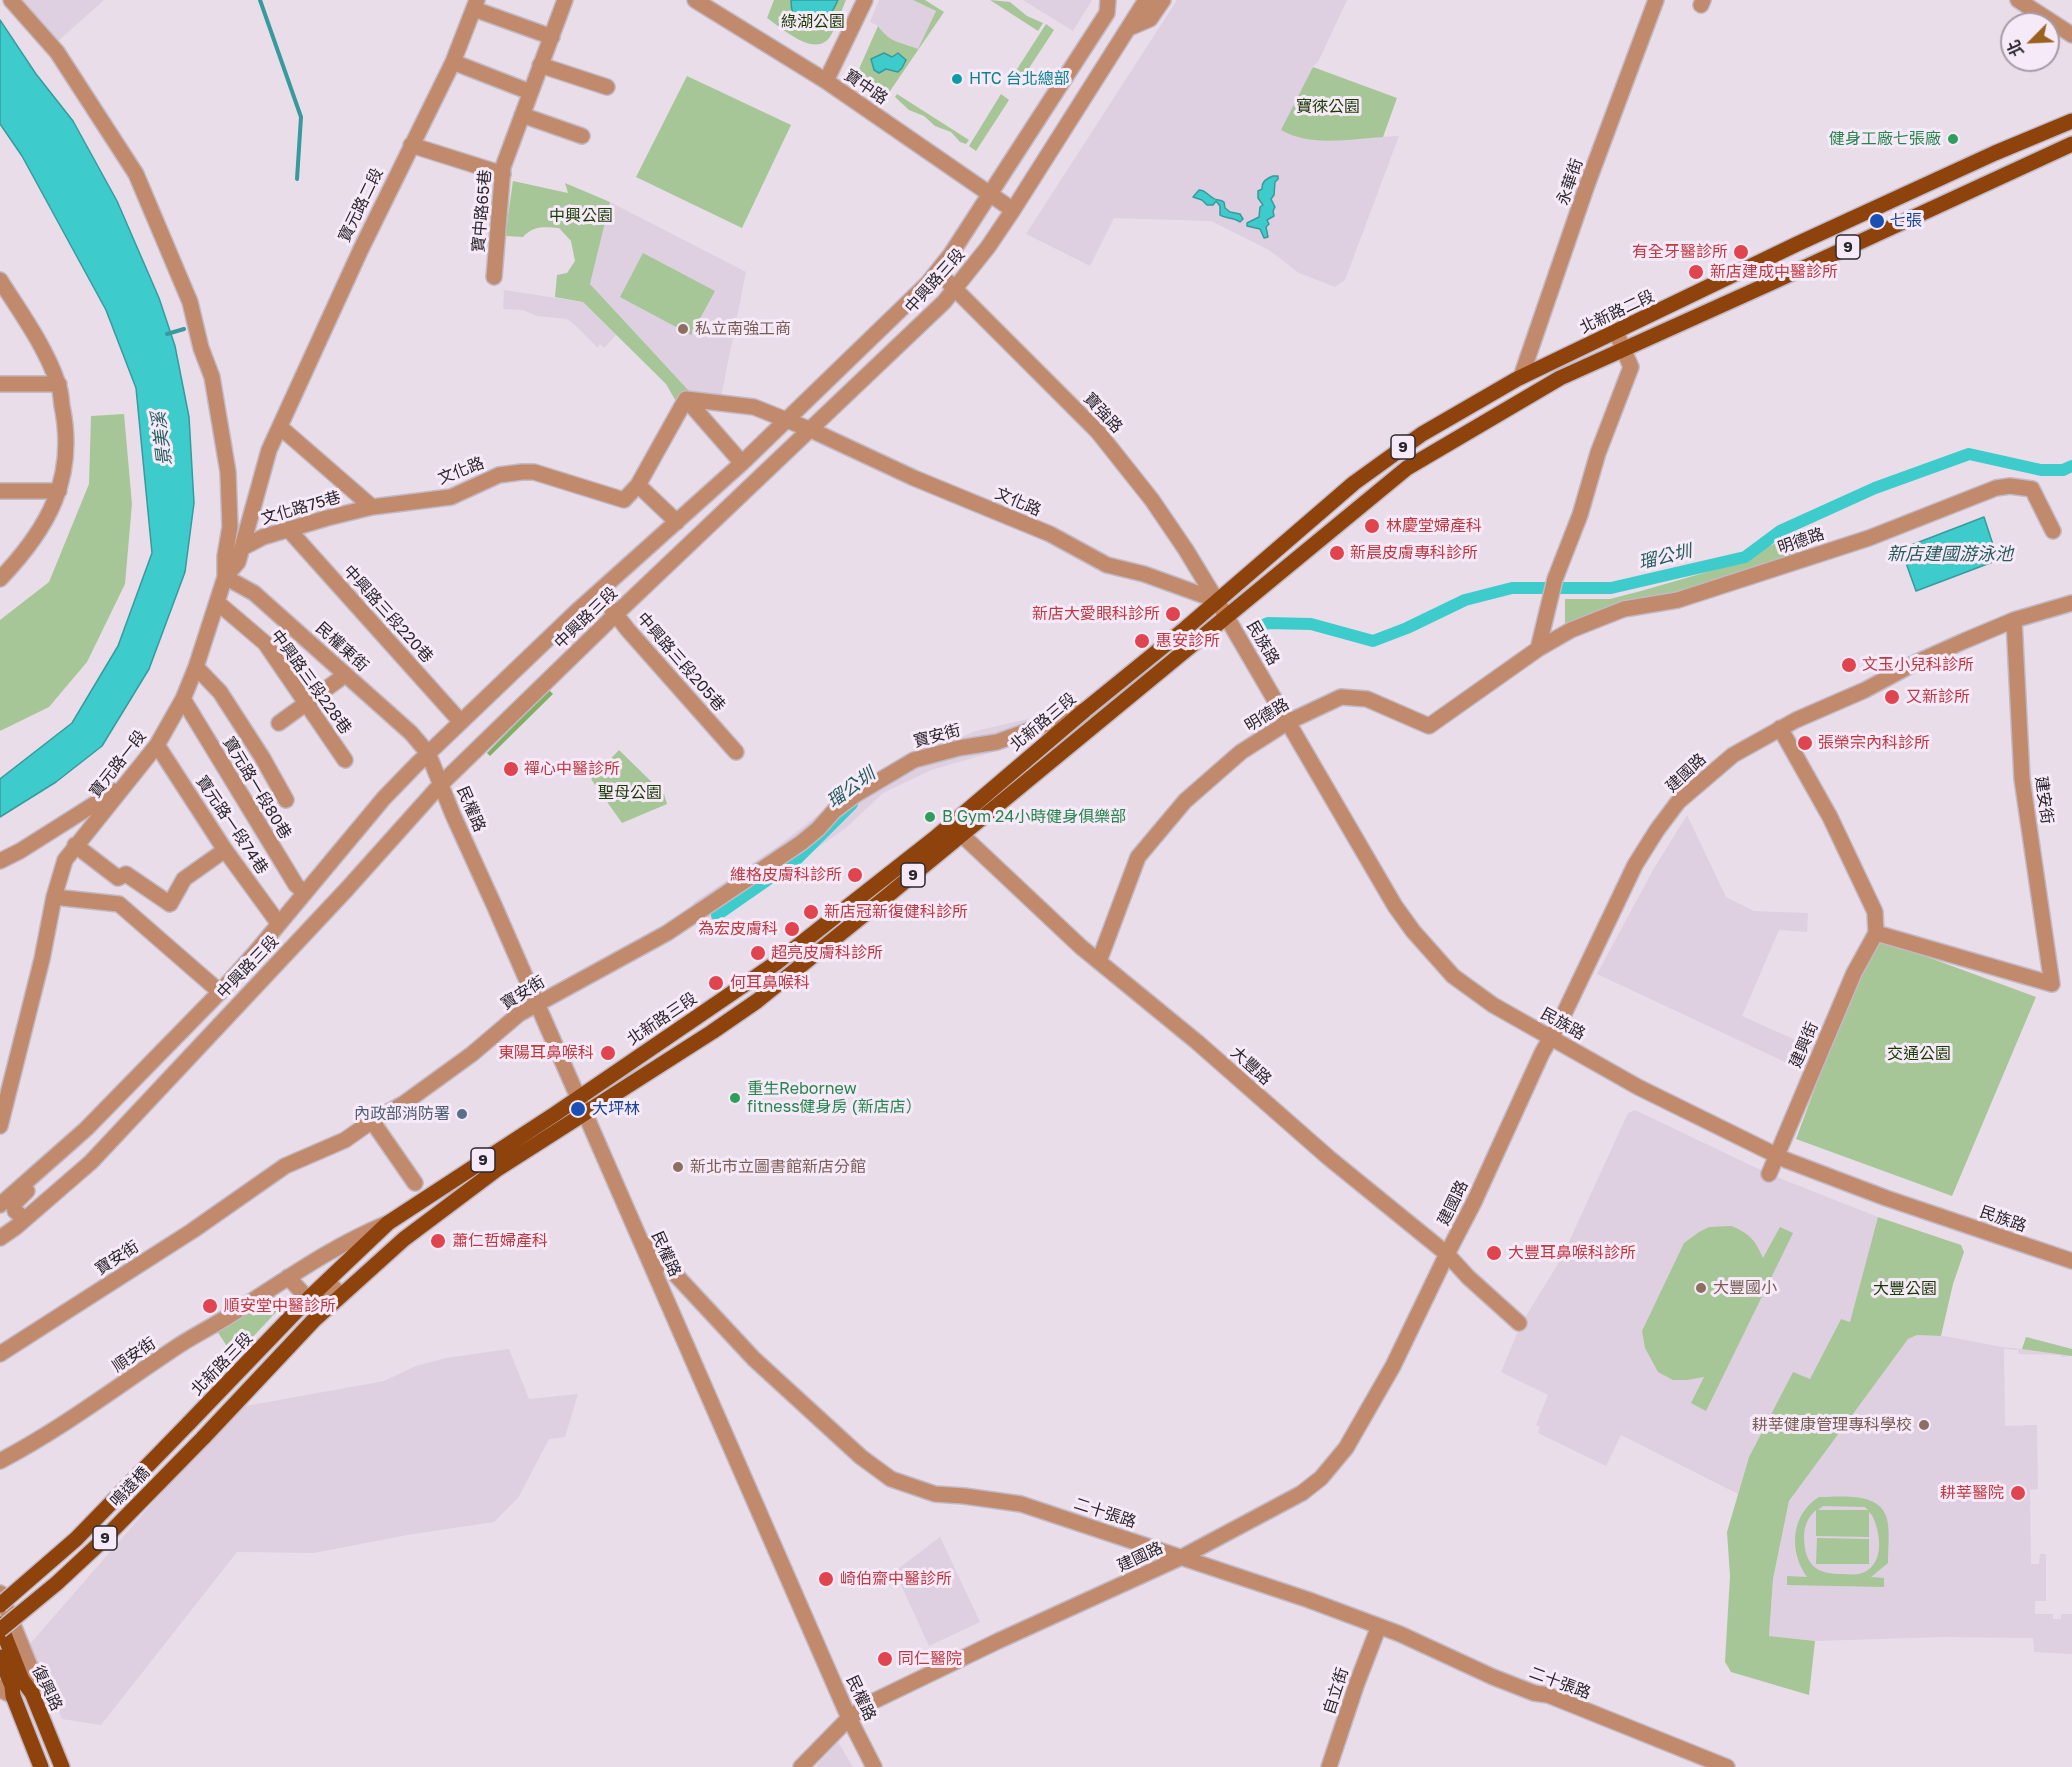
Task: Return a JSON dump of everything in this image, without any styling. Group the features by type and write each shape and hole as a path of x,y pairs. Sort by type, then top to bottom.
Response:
{"main road":[{"name":"北新路二段","path":"1216,600 1362,476 1422,434 1521,377 1797,244 1995,153 2072,121"},
{"name":"9","path":"1226,616 1407,468 1560,378 2072,144"},
{"name":"北新路三段","path":"188,1424 308,1299 388,1222 578,1098 776,963 926,845 1186,628 1216,600"},
{"name":"北新路三段","path":"203,1438 340,1294 404,1239 468,1191 585,1112 757,1001 1226,616"},
{"name":"鳴遠橋","path":"0,1605 76,1539 188,1424"},
{"name":"鳴遠橋","path":"0,1630 57,1583 100,1543 203,1438"},
{"name":"復興路","path":"0,1624 22,1680 32,1693 62,1767"},
{"name":"復興路","path":"0,1657 12,1686 6,1691 41,1767"}],"street":[{"path":"11,0 57,51 136,174 190,302 201,348 212,377 228,472 230,527 225,556 225,577"},
{"name":"寶中路65巷","path":"494,278 503,174 530,92 565,0"},
{"name":"寶中路","path":"695,0 826,81 1013,210"},
{"path":"826,81 865,0"},
{"name":"中興路三段","path":"0,1205 70,1144 220,992 384,798 428,753 742,463 938,272 991,194 1108,6 1116,0"},
{"path":"1129,28 1146,0"},
{"name":"中興路三段","path":"0,1238 91,1162 347,889 441,784 956,289 1013,210 1129,28 1150,19 1163,0"},
{"name":"永華街","path":"1521,377 1587,185 1656,0"},
{"path":"2018,0 2072,35"},
{"path":"476,5 552,37"},
{"name":"寶元路二段","path":"280,427 346,280 453,62 476,5"},
{"path":"453,62 530,92"},
{"path":"540,65 607,87"},
{"path":"522,115 582,136"},
{"path":"411,145 503,174"},
{"name":"寶強路","path":"938,272 1098,432 1152,500 1216,600"},
{"path":"0,280 40,345 59,384 68,446 59,491 43,528 21,557 0,579"},
{"path":"0,306 16,305"},
{"path":"1538,649 1555,579 1580,515 1598,453 1631,367 1616,332"},
{"path":"0,384 18,386 59,384"},
{"path":"677,522 638,485 686,399 742,463"},
{"name":"文化路","path":"686,399 754,407 1050,534 1107,565 1144,574 1216,600"},
{"path":"280,427 372,507"},
{"name":"寶元路一段","path":"0,1126 42,959 54,897 65,860 157,745 183,699 196,667 225,577 238,562 269,450 280,427"},
{"name":"文化路","path":"372,507 451,497 499,475 522,472 534,472 624,500 638,485"},
{"name":"明德路","path":"1099,961 1138,857 1185,801 1241,752 1288,722 1341,697 1367,699 1429,726 1538,649 1571,630 1624,609 1678,600 1869,538 1996,488 2010,486 2032,489 2053,531"},
{"path":"0,491 59,491"},
{"name":"文化路75巷","path":"242,548 263,537 288,529 372,507"},
{"name":"中興路三段220巷","path":"288,529 461,722"},
{"name":"民權東街","path":"225,577 254,593 411,733 428,753"},
{"name":"中興路三段205巷","path":"599,593 651,657 736,753"},
{"name":"民族路","path":"1216,600 1395,906 1413,931 1453,976 1493,1005 1638,1087 1776,1155 1886,1198 2072,1262"},
{"name":"中興路三段228巷","path":"218,603 265,643 345,760"},
{"name":"建國路","path":"801,1767 849,1718 874,1701 1182,1557 1245,1526 1302,1493 1346,1448 1393,1366 1635,865 1678,802 1733,755 1780,728 1865,690 1917,662 2014,620 2072,603"},
{"name":"建安街","path":"1876,933 2052,984 2022,779 2014,620"},
{"path":"196,667 220,692 262,757 286,801"},
{"path":"279,723 341,678 344,673"},
{"name":"寶元路一段80巷","path":"183,699 296,885 304,893"},
{"name":"寶安街","path":"0,1354 192,1231 285,1166 345,1140 372,1121 404,1104 472,1054 519,1014 667,933 801,843 834,811 855,795 914,760 959,748 996,742 1085,710"},
{"path":"1780,728 1830,817 1875,912 1876,933"},
{"name":"寶元路一段74巷","path":"157,745 225,850 279,924"},
{"name":"民權路","path":"428,753 849,1718 874,1767"},
{"path":"0,861 20,851 127,783"},
{"name":"大豐路","path":"962,835 1099,961 1197,1042 1329,1158 1447,1254 1468,1277 1519,1323"},
{"path":"75,845 118,878 126,874 170,904 184,879 225,850"},
{"path":"54,897 119,904 220,992"},
{"name":"建興街","path":"1769,1174 1854,973 1876,933"},
{"path":"372,1121 416,1183"},
{"path":"25,1219 15,1211 14,1204 65,1158 70,1144"},
{"name":"順安街","path":"0,1461 60,1427 175,1348 288,1276 351,1239 388,1222"},
{"name":"二十張路","path":"640,1240 660,1258 753,1359 861,1457 891,1479 934,1494 1021,1504 1309,1600 1400,1634 1503,1681 1534,1693 1548,1695 1727,1767"},
{"path":"288,1276 308,1299 333,1287 340,1294"},
{"path":"0,1593 34,1676 32,1693"},
{"name":"自立街","path":"1329,1767 1379,1626"}],"shaded area":[{"path":"19,0 104,0 57,42"},
{"path":"879,0 913,0 936,11 918,49 907,44 900,45 870,22"},
{"path":"1023,0 1092,0 1073,31"},
{"path":"1177,0 1347,0 1318,62 1312,67 1325,140 1399,136 1345,280 1335,287 1299,273 1269,250 1211,221 1114,218 1090,266 1026,234"},
{"name":"私立南強工商","path":"610,202 746,272 721,397 690,392 590,284"},
{"path":"504,290 583,302 616,335 604,348 600,344 598,348 567,319 537,316 523,310 503,309"},
{"path":"1045,715 1018,745 931,770 883,793 847,827 707,926 693,903 778,846 859,783 887,766 976,731"},
{"path":"1687,815 1726,897 1754,911 1808,913 1807,932 1779,930 1742,1016 1811,1047 1800,1069 1597,974 1653,870"},
{"name":"大豐國小","path":"1635,1110 1769,1174 1878,1217 1850,1323 1841,1319 1810,1379 1793,1373 1749,1457 1738,1494 1621,1435 1606,1466 1538,1433 1540,1427 1536,1425 1548,1395 1501,1372 1521,1324 1561,1259 1628,1113"},
{"name":"耕莘健康管理專科學校","path":"1917,1335 1944,1336 2022,1349 2026,1337 2072,1349 2072,1356 2061,1357 2061,1355 2018,1354 2018,1350 2004,1349 2005,1426 2037,1425 2038,1489 2030,1490 2031,1564 2039,1564 2040,1554 2046,1554 2046,1601 2035,1601 2035,1614 2053,1614 2053,1619 2061,1619 2061,1614 2072,1614 2072,1654 2034,1652 2033,1638 1943,1637 1815,1641 1769,1636 1773,1579 1789,1501 1899,1350 1908,1339"},
{"path":"509,1349 529,1399 578,1394 565,1437 549,1439 518,1498 494,1522 407,1535 314,1553 237,1552 101,1725 62,1719 30,1644 235,1408 384,1381 416,1366 446,1358"},
{"path":"940,1537 980,1622 929,1646 896,1574 899,1568"},
{"path":"838,1742 853,1767 815,1767"}],"green space":[{"name":"綠湖公園","path":"774,0 846,0 831,35 825,42 809,44 791,35 767,18"},
{"path":"913,0 925,0 944,12 888,94 862,76 859,69 878,26 891,39 918,49 936,11"},
{"path":"990,0 1010,2 1027,16 1043,23 1038,31"},
{"path":"1046,24 1054,30 1018,85 1010,80"},
{"name":"寶徠公園","path":"1313,67 1397,98 1383,137 1318,140 1305,139 1281,130"},
{"path":"687,76 791,125 742,228 636,177"},
{"path":"897,94 969,140 966,144 960,142 951,132 935,126 924,116 909,110 895,97"},
{"path":"1001,94 1009,100 976,151 969,146"},
{"name":"中興公園","path":"513,181 568,193 565,183 610,202 590,284 690,392 677,403 666,384 583,302 555,297 557,275 567,273 575,261 571,241 559,228 535,229 523,237 505,236"},
{"path":"643,253 715,291 691,335 620,297"},
{"path":"124,414 132,504 125,584 87,662 49,707 0,731 0,620 49,582 89,484 91,416"},
{"path":"1789,537 1798,555 1717,583 1565,626 1565,599 1610,599 1641,591 1724,567"},
{"path":"549,690 553,694 490,756 487,753"},
{"name":"聖母公園","path":"619,750 664,794 667,804 622,823 591,779"},
{"name":"交通公園","path":"1876,938 2036,997 1952,1196 1796,1139 1861,964"},
{"name":"大豐公園","path":"1878,1217 1961,1245 1964,1252 1953,1284 1941,1336 1917,1335 1908,1339 1789,1501 1773,1579 1769,1636 1815,1641 1809,1695 1731,1672 1725,1662 1730,1576 1727,1532 1749,1457 1793,1372 1810,1379 1841,1319 1850,1322"},
{"path":"1732,1226 1752,1239 1763,1258 1780,1227 1793,1233 1706,1411 1691,1403 1704,1377 1673,1380 1658,1372 1645,1348 1642,1331 1684,1243 1709,1227"},
{"path":"273,1293 280,1308 234,1357 217,1331"},
{"path":"2026,1337 2072,1349 2072,1356 2022,1349"},
{"path":"1819,1497 1848,1497 1868,1500 1883,1510 1888,1529 1888,1563 1871,1577 1884,1578 1884,1587 1787,1585 1787,1576 1807,1577 1797,1556 1795,1534 1802,1514","holes":["1823,1506 1865,1507 1868,1510 1818,1510","1816,1510 1816,1536 1869,1537 1869,1512 1872,1515 1878,1531 1879,1549 1874,1564 1868,1570 1857,1574 1832,1574 1813,1566 1807,1555 1804,1534 1808,1519"]},
{"path":"1817,1538 1869,1539 1869,1564 1816,1564"}],"water":[{"path":"791,0 838,0 829,16 816,27 797,20 792,12"},
{"name":"景美溪","path":"0,20 36,74 73,121 117,201 159,298 175,346 189,417 194,503 185,572 149,669 102,746 56,782 0,817 0,779 72,723 118,646 152,553 136,388 106,310 22,156 0,124"},
{"path":"884,53 892,57 898,53 906,60 898,72 886,69 879,73 874,70 871,59"},
{"path":"1278,176 1271,199 1275,207 1274,216 1267,220 1268,237 1264,238 1260,229 1247,226 1247,223 1259,217 1260,207 1263,205 1258,198 1258,191 1262,189 1265,181"},
{"path":"1199,190 1224,202 1225,208 1230,212 1240,214 1243,219 1240,222 1220,215 1220,206 1216,201 1213,205 1207,205 1202,200 1193,197"},
{"name":"新店建國游泳池","path":"1984,517 1998,560 1916,591 1901,549"}],"waterway":[{"path":"260,0 301,117 297,179"},
{"path":"167,334 184,329"},
{"name":"瑠公圳","path":"1253,629 1268,623 1311,624 1373,641 1407,628 1465,600 1512,588 1611,588 1745,557 1780,531 1875,488 1969,454 2041,470 2063,470 2072,466"},
{"name":"瑠公圳","path":"717,915 796,860 852,804"}],"place":[{"name":"HTC 台北總部","path":"957,79"},
{"name":"健身工廠七張廠","path":"1953,139"},
{"name":"七張","path":"1877,221"},
{"name":"有全牙醫診所","path":"1741,252"},
{"name":"新店建成中醫診所","path":"1696,272"},
{"name":"私立南強工商","path":"683,329"},
{"name":"林慶堂婦產科","path":"1372,526"},
{"name":"新晨皮膚專科診所","path":"1337,553"},
{"name":"新店大愛眼科診所","path":"1173,614"},
{"name":"惠安診所","path":"1142,641"},
{"name":"文玉小兒科診所","path":"1849,665"},
{"name":"又新診所","path":"1892,697"},
{"name":"張榮宗內科診所","path":"1805,743"},
{"name":"禪心中醫診所","path":"511,769"},
{"name":"B Gym 24小時健身俱樂部","path":"930,817"},
{"name":"維格皮膚科診所","path":"855,875"},
{"name":"新店冠新復健科診所","path":"811,912"},
{"name":"為宏皮膚科","path":"792,929"},
{"name":"超亮皮膚科診所","path":"758,953"},
{"name":"何耳鼻喉科","path":"716,983"},
{"name":"東陽耳鼻喉科","path":"608,1053"},
{"name":"重生Rebornew fitness健身房 (新店店）","path":"735,1098"},
{"name":"大坪林","path":"578,1109"},
{"name":"內政部消防署","path":"462,1114"},
{"name":"新北市立圖書館新店分館","path":"678,1167"},
{"name":"蕭仁哲婦產科","path":"438,1241"},
{"name":"大豐耳鼻喉科診所","path":"1494,1253"},
{"name":"大豐國小","path":"1701,1288"},
{"name":"順安堂中醫診所","path":"210,1306"},
{"name":"耕莘健康管理專科學校","path":"1924,1425"},
{"name":"耕莘醫院","path":"2018,1493"},
{"name":"崎伯齋中醫診所","path":"826,1579"},
{"name":"同仁醫院","path":"885,1659"}]}
